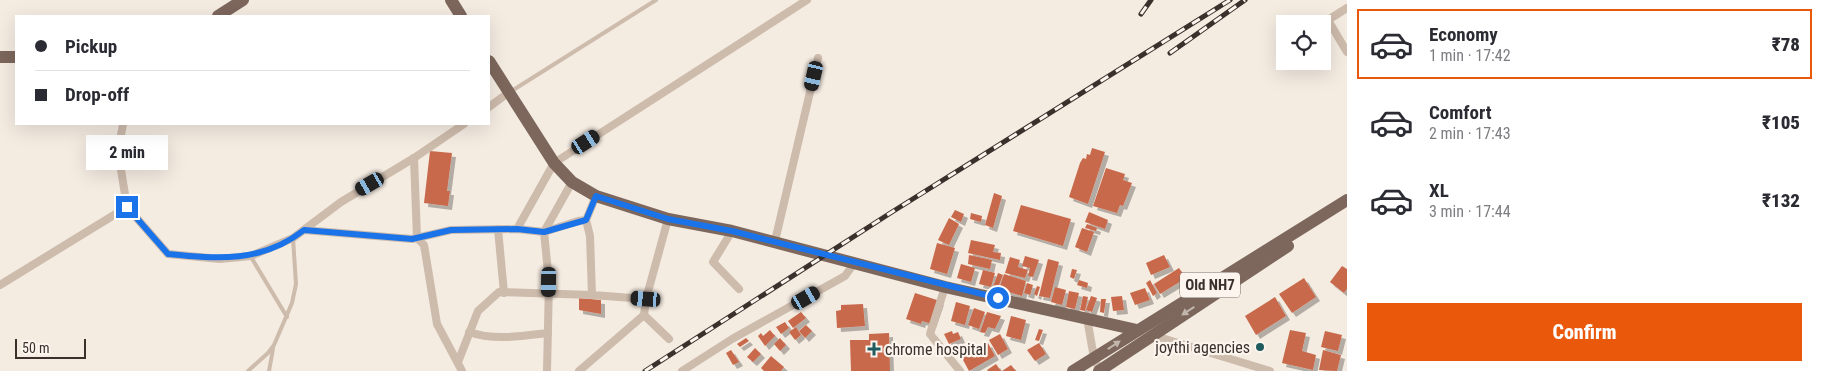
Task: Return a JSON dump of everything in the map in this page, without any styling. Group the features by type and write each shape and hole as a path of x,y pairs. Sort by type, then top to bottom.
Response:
{"main road":[{"path":"220,15 243,0"},
{"path":"451,0 460,15"},
{"path":"0,57 15,57"},
{"path":"490,63 554,162 572,182 596,196 668,219 775,241 945,286 1137,330"},
{"name":"Old NH7","path":"1073,371 1347,200"},
{"name":"old NH7","path":"1100,371 1152,335 1347,210"}],"street":[{"path":"517,229 554,162 807,0"},
{"path":"1347,8 1328,20 1347,52"},
{"path":"775,241 818,58"},
{"path":"490,105 508,93"},
{"path":"123,125 118,151 127,207 168,254 220,259 251,256 293,238 341,202 414,158 463,125"},
{"path":"414,158 417,238 424,245 437,324 462,371"},
{"path":"547,371 549,293 544,232 572,182"},
{"path":"592,295 590,236 586,220 596,196"},
{"path":"0,285 127,207"},
{"path":"579,371 644,315 646,299 668,219"},
{"path":"304,230 417,238 451,230 517,229 544,232 586,220"},
{"path":"498,229 504,292"},
{"path":"732,231 713,262 739,289"},
{"path":"682,371 732,339 845,276 855,262"},
{"path":"945,286 930,334 960,371"},
{"path":"458,362 478,311 499,292 646,299"},
{"path":"644,315 669,339"},
{"path":"1086,318 1094,358 1100,371"},
{"path":"1137,330 1270,371"},
{"path":"469,332 477,335 509,337 548,333"}],"lane":[{"path":"508,93 656,0"},
{"path":"248,371 268,354 287,317 296,284 293,238"},
{"path":"251,256 287,317"},
{"path":"269,371 274,345"}],"building":[{"path":"1092,148 1105,152 1088,204 1069,197 1080,163 1083,158 1086,159 1087,154 1090,155"},
{"path":"430,151 452,153 447,191 450,191 448,206 424,203"},
{"path":"1106,168 1125,174 1123,180 1132,183 1123,206 1120,205 1117,213 1093,206"},
{"path":"994,193 1002,196 993,228 985,225"},
{"path":"1021,205 1071,219 1063,246 1013,231"},
{"path":"955,210 964,214 961,222 951,217"},
{"path":"1089,212 1108,220 1105,229 1085,222"},
{"path":"971,213 982,216 981,222 970,219"},
{"path":"949,218 959,224 949,245 938,240"},
{"path":"1087,224 1097,228 1096,231 1085,228"},
{"path":"1082,228 1094,232 1087,252 1075,247"},
{"path":"971,240 995,245 993,252 1001,253 1000,260 968,253"},
{"path":"937,243 955,248 947,274 930,269"},
{"path":"969,255 992,260 990,269 968,264"},
{"path":"1164,255 1170,267 1151,275 1146,263"},
{"path":"1025,256 1039,260 1033,277 1028,276 1030,268 1022,266"},
{"path":"1010,257 1020,260 1018,267 1028,270 1025,278 1005,273"},
{"path":"1048,259 1059,262 1050,298 1039,296"},
{"path":"961,264 975,268 971,282 957,278"},
{"path":"1342,266 1347,269 1347,289 1344,293 1330,282"},
{"path":"1179,268 1186,278 1160,294 1154,284"},
{"path":"1072,269 1077,270 1074,279 1070,277"},
{"path":"983,270 995,273 991,287 979,284"},
{"path":"998,273 1003,275 998,288 993,287"},
{"path":"1004,274 1026,281 1022,296 999,289"},
{"path":"1304,278 1316,297 1292,313 1279,294"},
{"path":"1079,280 1088,283 1087,288 1077,285"},
{"path":"1150,280 1157,293 1153,296 1146,283"},
{"path":"1027,283 1033,285 1030,295 1024,293"},
{"path":"1037,286 1040,287 1037,296 1034,294"},
{"path":"1055,287 1066,290 1062,305 1051,302"},
{"path":"1145,288 1150,300 1135,305 1130,293"},
{"path":"1069,291 1079,293 1075,309 1066,307"},
{"path":"915,293 940,301 932,324 922,321 921,324 906,319"},
{"path":"1083,296 1088,297 1085,311 1080,310"},
{"path":"1091,296 1097,298 1092,312 1086,310"},
{"path":"1122,296 1124,310 1113,311 1111,297"},
{"path":"1275,297 1286,316 1256,335 1245,316"},
{"path":"579,298 601,300 601,314 579,310"},
{"path":"1101,299 1106,299 1104,313 1100,312"},
{"path":"956,302 970,306 965,325 951,321"},
{"path":"863,304 865,326 837,328 836,311 841,310 841,305"},
{"path":"974,308 985,312 979,329 968,325"},
{"path":"801,312 806,318 793,328 788,321"},
{"path":"987,312 1001,316 995,329 988,327 985,333 980,332"},
{"path":"1011,316 1026,320 1021,340 1006,336"},
{"path":"785,322 789,328 781,334 776,327"},
{"path":"806,325 812,331 805,338 799,331"},
{"path":"796,327 801,335 795,340 789,332"},
{"path":"1039,329 1043,330 1039,341 1035,340"},
{"path":"770,330 775,336 765,346 758,336 761,333 763,336"},
{"path":"1290,330 1306,333 1302,351 1316,355 1313,370 1282,363"},
{"path":"952,331 953,334 958,332 961,339 949,344 944,334"},
{"path":"1325,331 1342,335 1338,351 1321,347"},
{"path":"889,333 890,371 851,371 850,340 869,340 869,334"},
{"path":"1000,334 1008,349 998,355 989,340"},
{"path":"746,338 749,341 740,347 737,344"},
{"path":"780,338 786,345 780,351 774,344"},
{"path":"988,343 995,356 969,371 962,358 972,352 975,358 978,356 975,350"},
{"path":"1039,343 1046,354 1035,361 1027,350"},
{"path":"755,348 761,354 753,362 747,357"},
{"path":"731,350 739,362 733,365 726,353"},
{"path":"1323,350 1341,355 1337,371 1319,370"},
{"path":"771,356 784,367 781,371 764,371 761,368"},
{"path":"996,364 1001,371 987,370"},
{"path":"1011,365 1016,371 1002,371"}],"railway":[{"path":"1141,14 1151,0"},
{"path":"645,371 892,212 1230,0"},
{"path":"1170,53 1245,0"}],"place":[{"name":"joythi agencies","path":"1260,347"},
{"name":"chrome hospital","path":"874,349"}],"route":[{"path":"127,207 168,254 220,259 251,256 293,238 304,230 412,239 451,230 517,229 544,232 586,220 596,196 668,219 775,241 998,298"}]}
